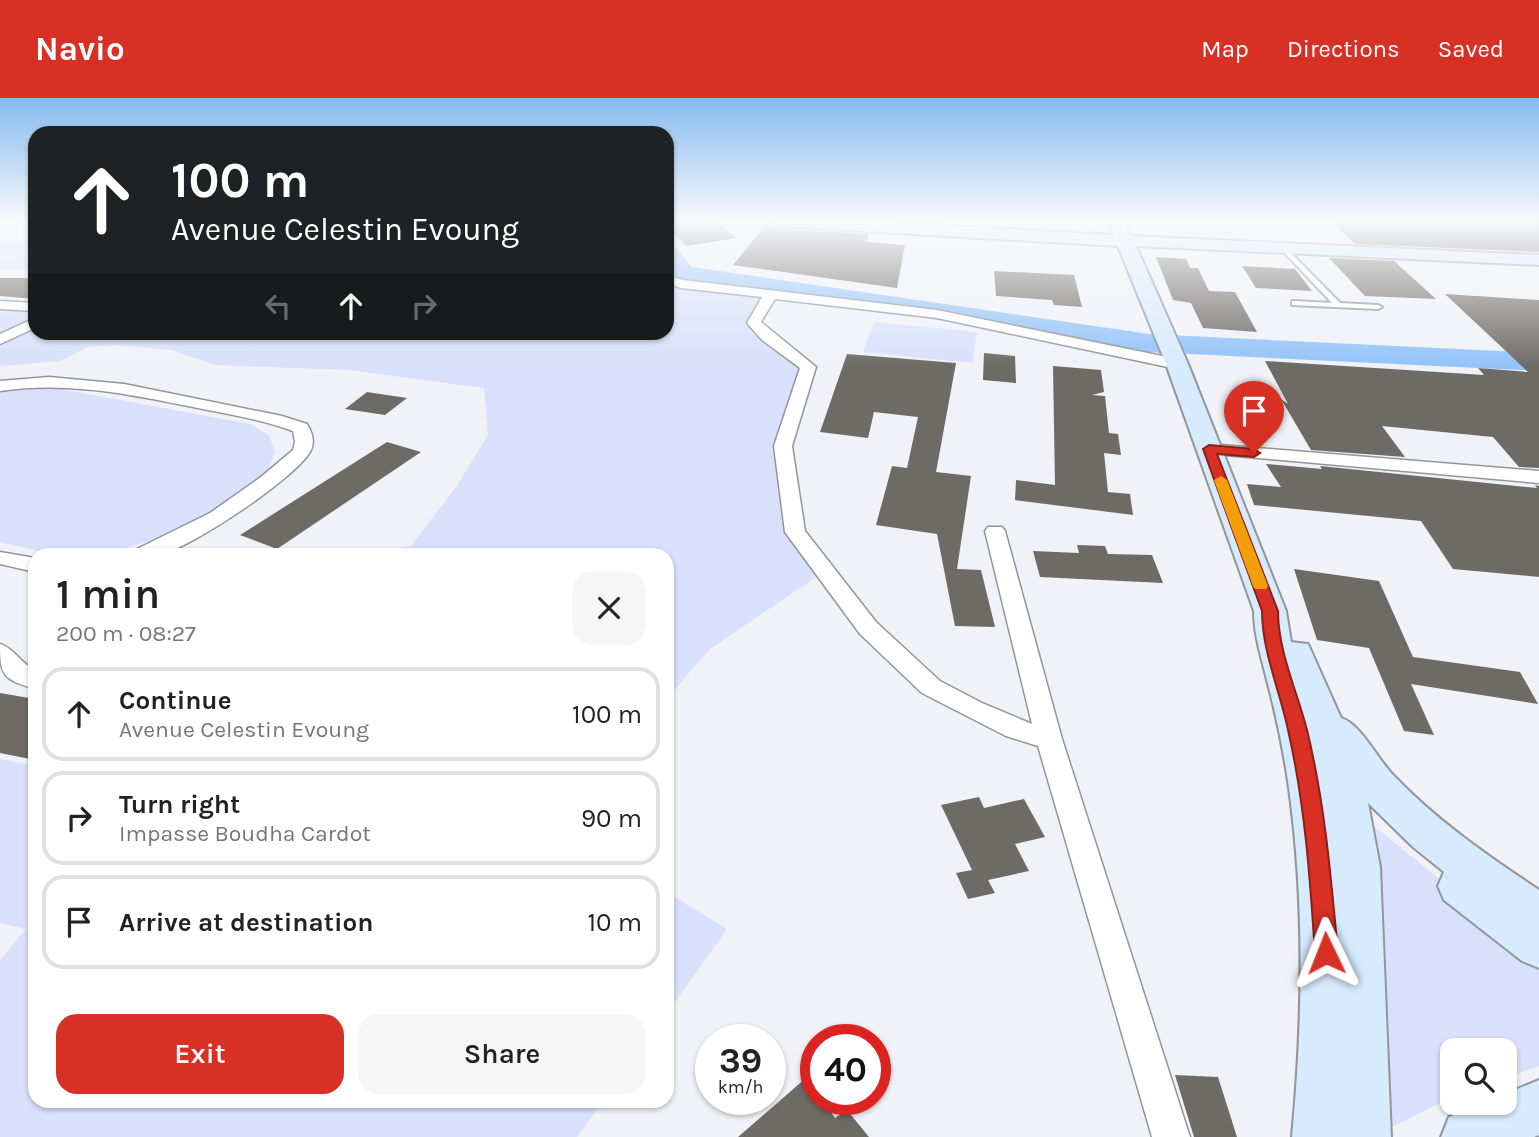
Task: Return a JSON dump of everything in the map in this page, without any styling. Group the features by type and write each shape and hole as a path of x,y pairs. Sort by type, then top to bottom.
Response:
{"street":[{"path":"1137,269 1175,359 1270,611 1270,629 1325,766 1389,828 1539,945"},
{"path":"674,280 937,314 1175,359"},
{"path":"771,294 754,323 767,337 808,368 783,446 794,533 868,628 931,687 994,719 1049,739"},
{"path":"0,305 28,307"},
{"path":"0,340 28,326"},
{"path":"0,386 43,380 98,384 254,414 302,428 304,444 300,454 264,485 209,522 156,548"},
{"path":"1209,449 1539,477"},
{"path":"995,531 1049,739 1171,1137"},
{"path":"0,558 28,564"},
{"path":"0,652 15,670 28,676"},
{"path":"1304,709 1322,703 1362,767 1393,801 1437,840 1539,916"},
{"path":"1304,709 1326,931 1327,1020 1320,1137"},
{"path":"1345,787 1358,866 1363,1000 1363,1137"},
{"path":"1469,1137 1539,1107"}],"lane":[{"path":"1304,269 1338,305"},
{"path":"1295,303 1378,307"}],"shaded area":[{"path":"674,282 771,294 754,323 808,367 783,447 795,532 825,571 710,649 674,690 674,548 398,548 411,546 456,487 488,435 484,388 349,370 216,365 171,350 114,345 88,347 60,361 0,366 0,305 28,307 28,340 674,340"},
{"path":"874,322 977,332 972,363 863,352"},
{"path":"31,387 60,389 250,424 269,435 275,452 268,470 258,481 208,515 165,536 124,548 28,549 0,542 0,392"},
{"path":"0,759 28,765 28,1108 598,1108 577,1137 0,1137 0,960 26,929 0,923"},
{"path":"1370,823 1539,959 1539,1066 1517,1074 1517,1038 1440,1038 1440,1103 1392,1127 1384,1123"},
{"path":"674,896 727,929 674,1003"}],"building":[{"path":"765,269 900,269 897,288"},
{"path":"1161,269 1199,269 1209,291 1235,292 1257,332 1203,328 1191,303 1173,300"},
{"path":"1244,269 1295,269 1312,291 1256,288"},
{"path":"1340,269 1403,269 1436,299 1365,296"},
{"path":"994,271 1074,275 1082,307 1054,305 1052,300 996,296"},
{"path":"0,278 28,278 28,298 0,296"},
{"path":"1445,294 1539,300 1539,468 1519,467 1493,437 1382,426 1405,457 1311,450 1281,399 1288,404 1265,361 1484,375 1478,368 1528,372"},
{"path":"984,353 1015,356 1016,383 983,380"},
{"path":"847,354 956,363 936,472 971,476 957,569 981,570 995,627 955,626 937,534 876,525 892,466 907,468 918,417 874,412 868,438 820,432"},
{"path":"1053,366 1101,370 1104,392 1092,395 1105,396 1109,433 1118,434 1121,455 1104,453 1108,492 1130,494 1133,515 1015,500 1016,480 1055,485"},
{"path":"367,392 407,398 385,415 345,409"},
{"path":"387,442 421,452 278,548 240,535"},
{"path":"1266,464 1322,469 1320,466 1537,488 1535,485 1539,486 1539,577 1453,569 1421,521 1254,505 1247,484 1281,487"},
{"path":"1077,545 1105,546 1108,554 1152,555 1163,583 1040,577 1033,551 1079,553"},
{"path":"1294,569 1379,581 1413,657 1520,672 1538,704 1411,684 1434,735 1404,731 1369,648 1317,640"},
{"path":"0,693 28,698 28,759 0,753"},
{"path":"979,797 984,808 1024,799 1045,837 1015,844 1029,871 988,880 995,893 968,899 956,873 972,870 941,805"},
{"path":"1175,1075 1218,1077 1237,1137 1194,1137"},
{"path":"800,1083 800,1115 833,1115 835,1118 840,1115 851,1115 869,1137 738,1137 763,1115 786,1115 786,1095"}],"waterway":[{"path":"681,269 684,273 1149,343 1539,362"}],"slow traffic":[{"path":"1221,480 1261,586"}],"route":[{"path":"1254,453 1209,449 1270,611 1270,629 1286,684 1309,786 1319,849 1326,953"}]}
